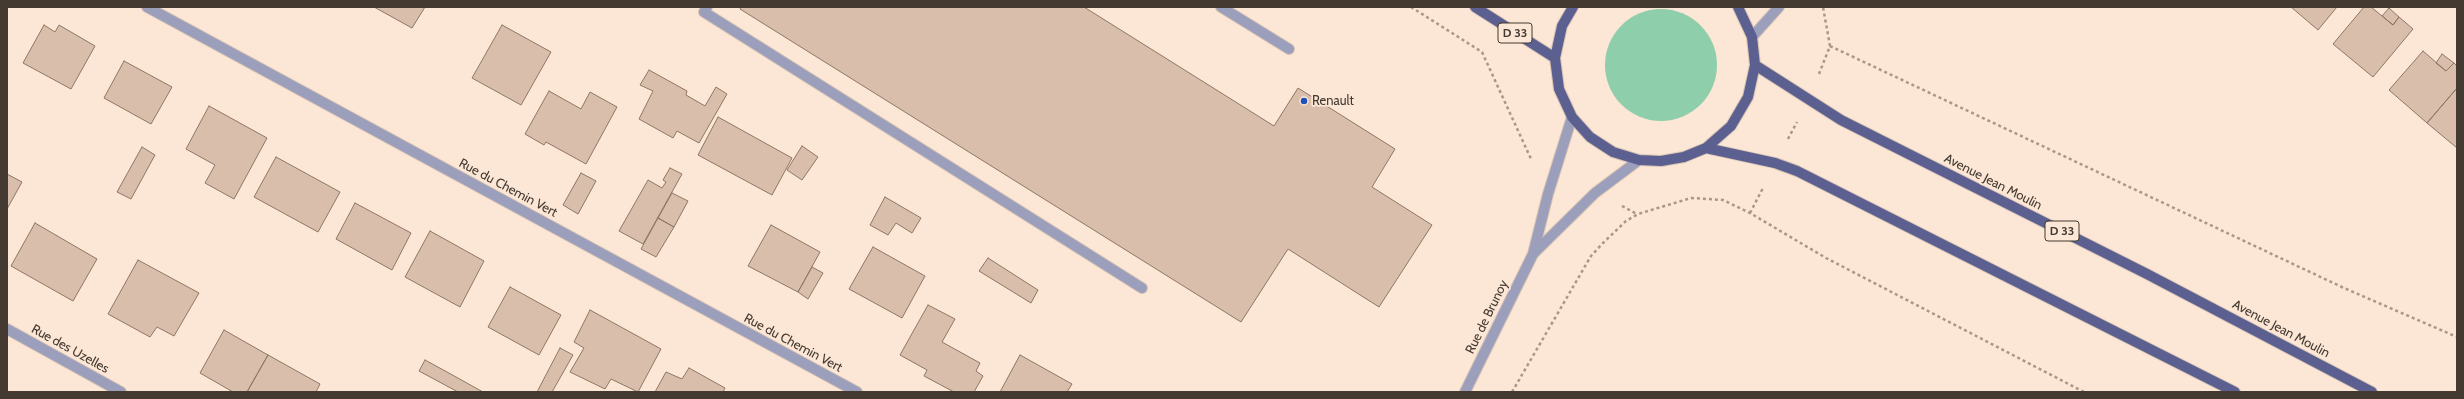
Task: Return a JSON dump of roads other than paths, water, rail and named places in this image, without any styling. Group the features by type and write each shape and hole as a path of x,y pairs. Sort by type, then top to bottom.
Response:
{"main road":[{"name":"D 33","path":"1475,7 1555,58"},
{"path":"1573,7 1562,26 1555,58 1559,89 1572,117 1590,137 1613,152 1639,160 1669,160 1684,157 1706,148 1731,126 1748,97 1755,65 1752,37 1738,7"},
{"name":"Avenue Jean Moulin","path":"1755,65 1808,101 1841,120 2147,274 2372,392"},
{"path":"1706,148 1775,163 1804,175 2235,392"}],"street":[{"name":"Rue du Chemin Vert","path":"147,7 857,392"},
{"path":"1221,7 1289,49"},
{"path":"1752,37 1779,7"},
{"path":"702,9 1142,288"},
{"name":"Rue de Brunoy","path":"1465,392 1533,254 1548,194 1572,117"},
{"name":"Rue de Brunoy","path":"1533,254 1595,193 1639,160"},
{"name":"Rue des Uzelles","path":"7,329 121,392"}],"place":[{"name":"Renault","path":"1304,101"}]}
